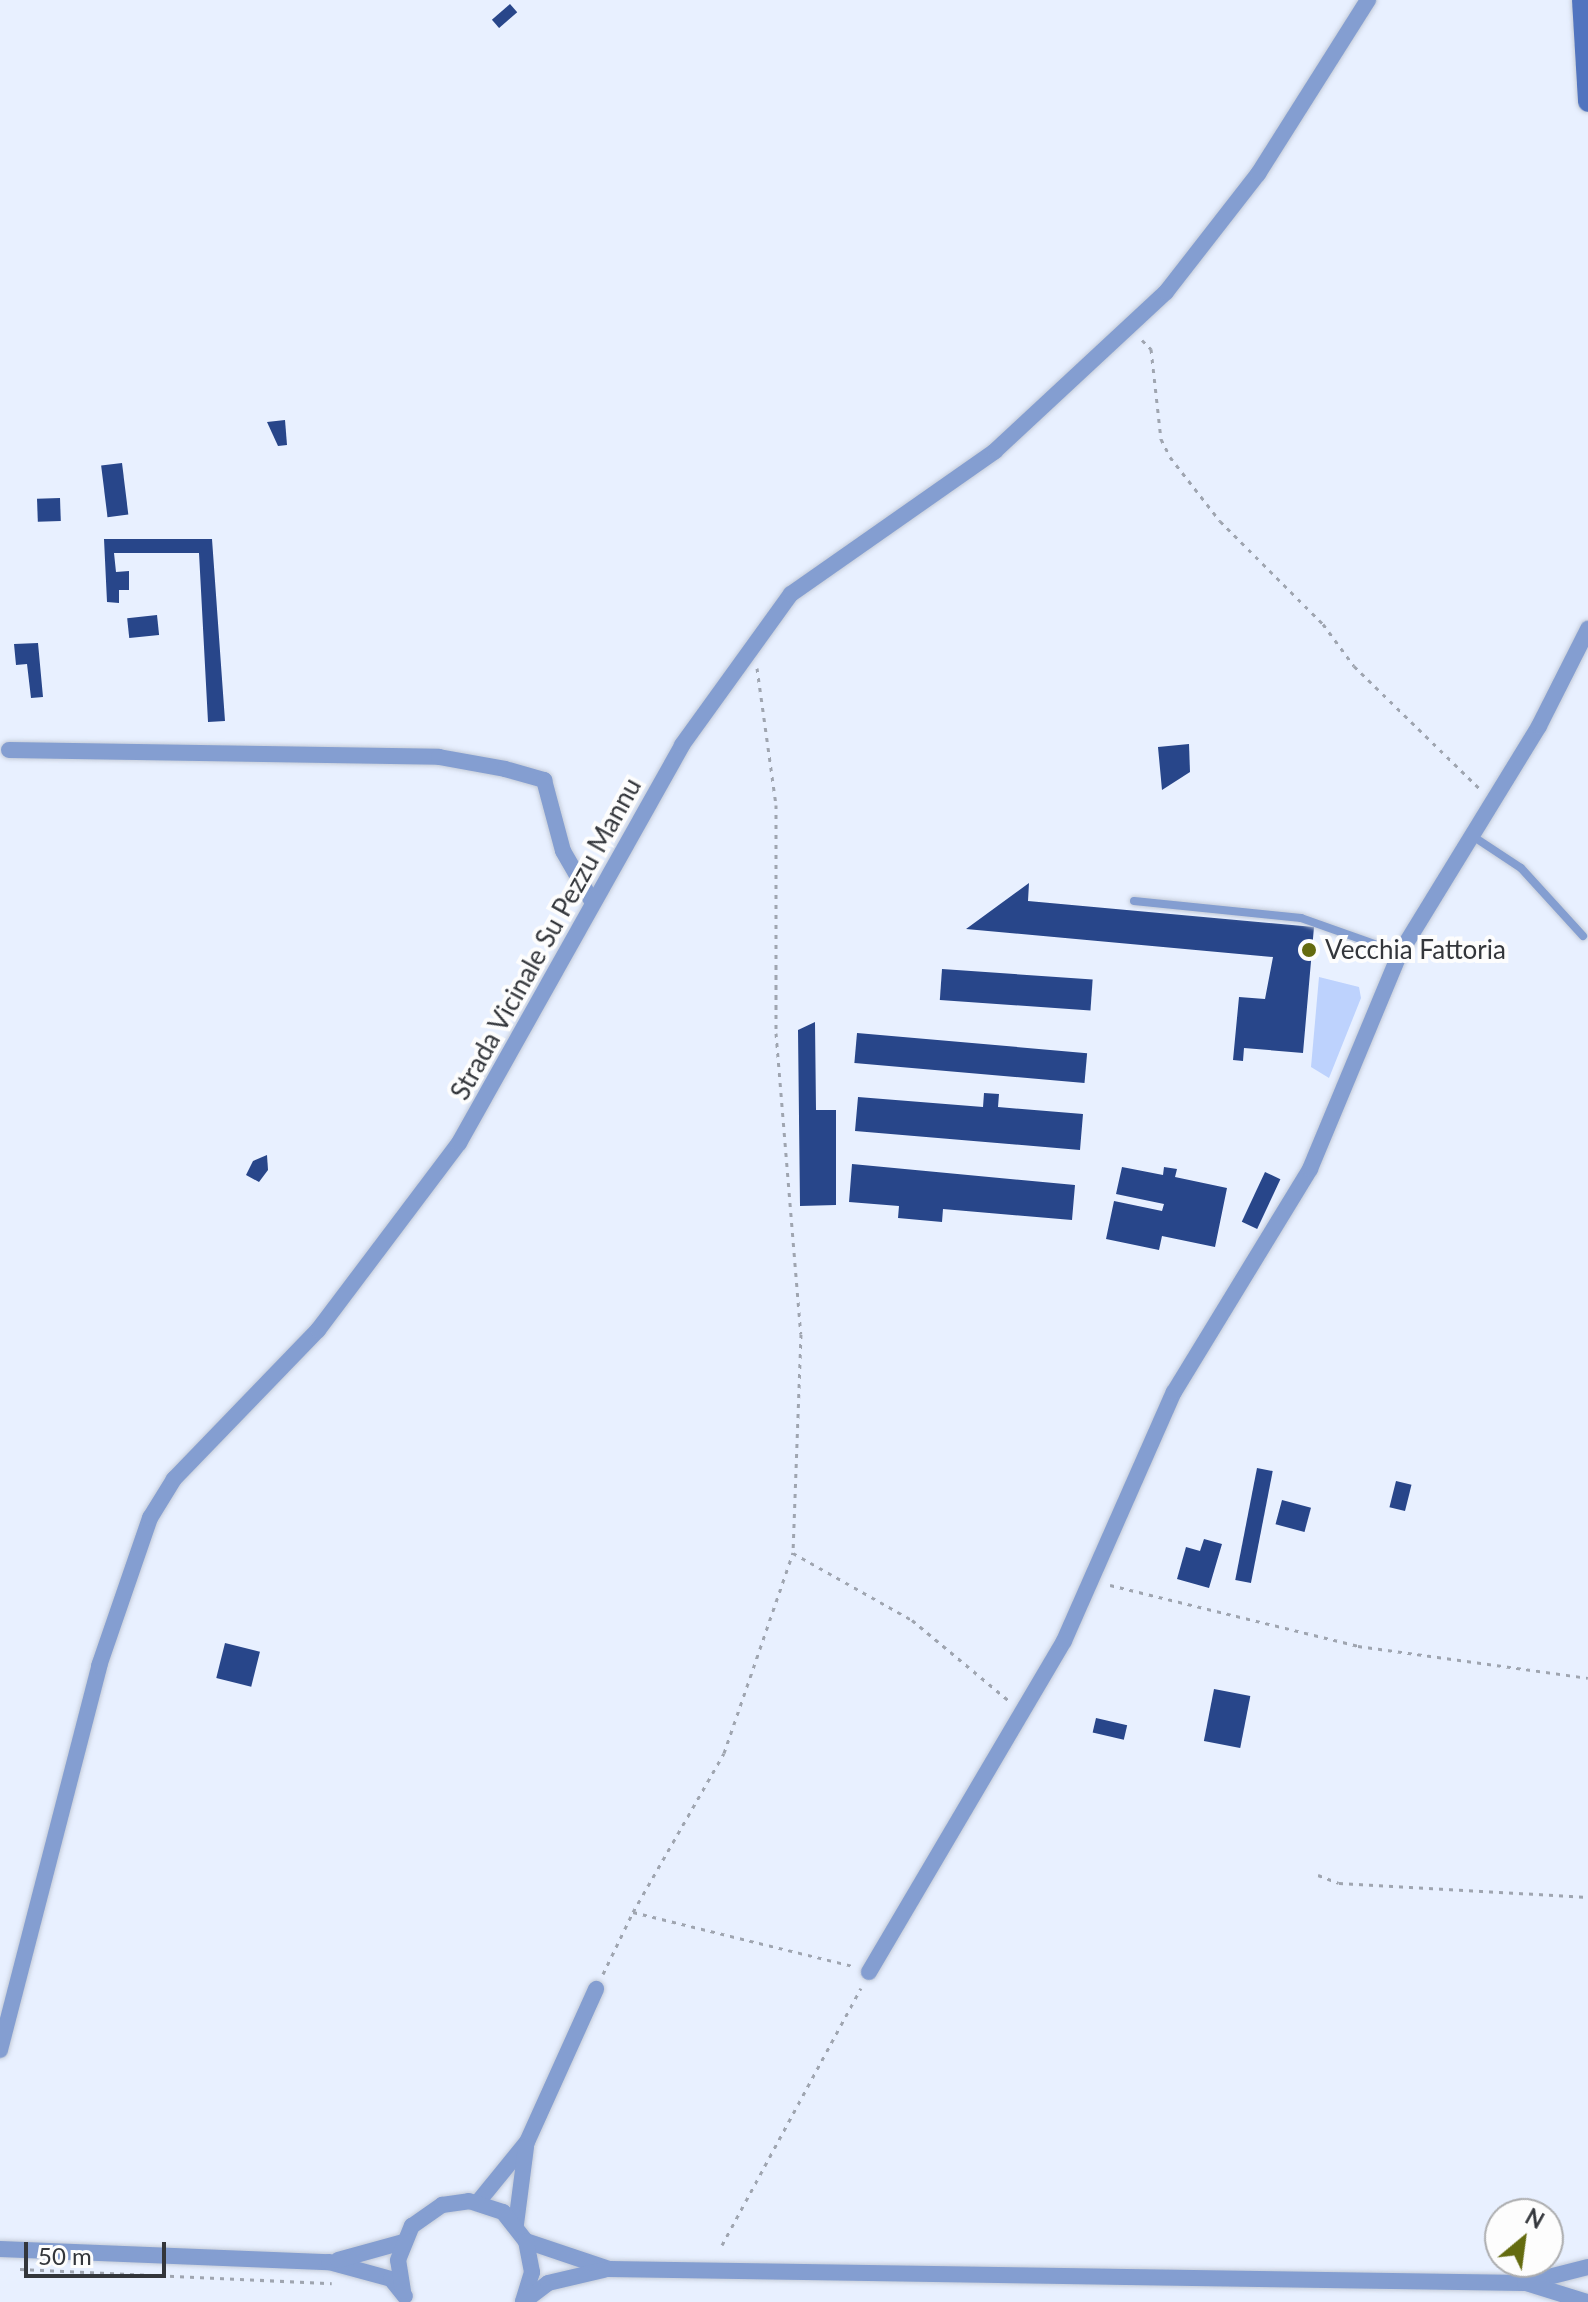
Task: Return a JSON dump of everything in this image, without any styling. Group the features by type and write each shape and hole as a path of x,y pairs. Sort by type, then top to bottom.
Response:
{"main road":[{"path":"1582,0 1588,102"}],"street":[{"name":"Strada Vicinale Su Pezzu Mannu","path":"0,2050 67,1776 150,1518 197,1450 318,1330 459,1143 682,745 791,594 995,451 1166,292 1258,174 1368,0"},
{"path":"869,1972 918,1880 1024,1712 1094,1581 1174,1392 1310,1169 1400,953 1474,837 1588,629"},
{"path":"9,750 439,757 505,769 544,780 563,851 593,903"},
{"path":"478,2202 527,2142 596,1989"},
{"path":"516,2224 527,2142"},
{"path":"329,2262 403,2242 434,2209 478,2202 516,2224 526,2241 532,2272 523,2302"},
{"path":"526,2241 609,2269"},
{"path":"403,2242 398,2269 406,2299"},
{"path":"0,2249 329,2262 391,2279 406,2299"},
{"path":"523,2302 548,2283 609,2269 1525,2283 1588,2267"},
{"path":"1525,2283 1587,2302"}],"lane":[{"path":"1474,837 1521,868 1583,936"},
{"path":"1134,901 1301,918 1400,953"}],"path":[{"path":"1128,326 1151,349 1161,439 1170,457 1220,521 1323,624 1354,666 1493,802"},
{"path":"596,1989 633,1912 724,1753 793,1553 801,1334 776,1033 776,805 764,689 751,651"},
{"path":"793,1553 912,1620 1024,1712"},
{"path":"1094,1581 1358,1646 1588,1678"},
{"path":"1318,1875 1339,1883 1588,1897"},
{"path":"633,1912 804,1950 869,1972 722,2245"},
{"path":"13,2268 337,2283"}],"shaded area":[{"path":"1319,977 1359,987 1361,998 1329,1078 1311,1067"}],"building":[{"path":"510,4 517,12 499,28 492,20"},
{"path":"285,420 287,445 278,446 267,422"},
{"path":"122,463 128,515 107,517 101,466"},
{"path":"60,498 61,521 38,522 37,499"},
{"path":"104,539 212,539 225,721 208,722 199,553 114,553 116,572 129,571 129,590 119,590 119,603 107,602"},
{"path":"157,615 159,635 129,638 127,618"},
{"path":"38,643 43,697 31,698 27,664 16,665 14,644"},
{"path":"1189,744 1190,772 1162,790 1158,747"},
{"path":"1029,883 1028,901 1314,927 1303,1053 1244,1048 1243,1061 1233,1060 1239,997 1265,999 1273,957 966,929"},
{"path":"942,969 1093,980 1090,1010 940,1000"},
{"path":"815,1022 816,1110 836,1110 836,1205 800,1206 798,1030"},
{"path":"857,1033 1087,1053 1085,1083 854,1063"},
{"path":"984,1093 999,1094 998,1107 1083,1114 1080,1150 855,1131 858,1097 983,1107"},
{"path":"267,1155 268,1170 259,1182 246,1175 253,1161"},
{"path":"852,1164 1075,1185 1072,1220 943,1209 942,1222 898,1218 899,1206 849,1202"},
{"path":"1122,1167 1163,1175 1164,1167 1177,1169 1175,1177 1227,1188 1215,1247 1162,1236 1159,1250 1106,1239 1114,1201 1162,1211 1164,1204 1116,1194"},
{"path":"1265,1172 1280,1179 1257,1229 1242,1222"},
{"path":"1257,1468 1273,1471 1251,1583 1235,1580"},
{"path":"1396,1481 1412,1485 1405,1511 1389,1507"},
{"path":"1282,1500 1311,1508 1305,1532 1276,1524"},
{"path":"1204,1539 1222,1544 1209,1588 1177,1579 1186,1547 1200,1551"},
{"path":"225,1643 260,1652 251,1687 216,1678"},
{"path":"1214,1689 1250,1696 1240,1748 1204,1741"},
{"path":"1096,1718 1127,1725 1124,1740 1093,1733"}],"place":[{"name":"Vecchia Fattoria","path":"1309,950"}]}
